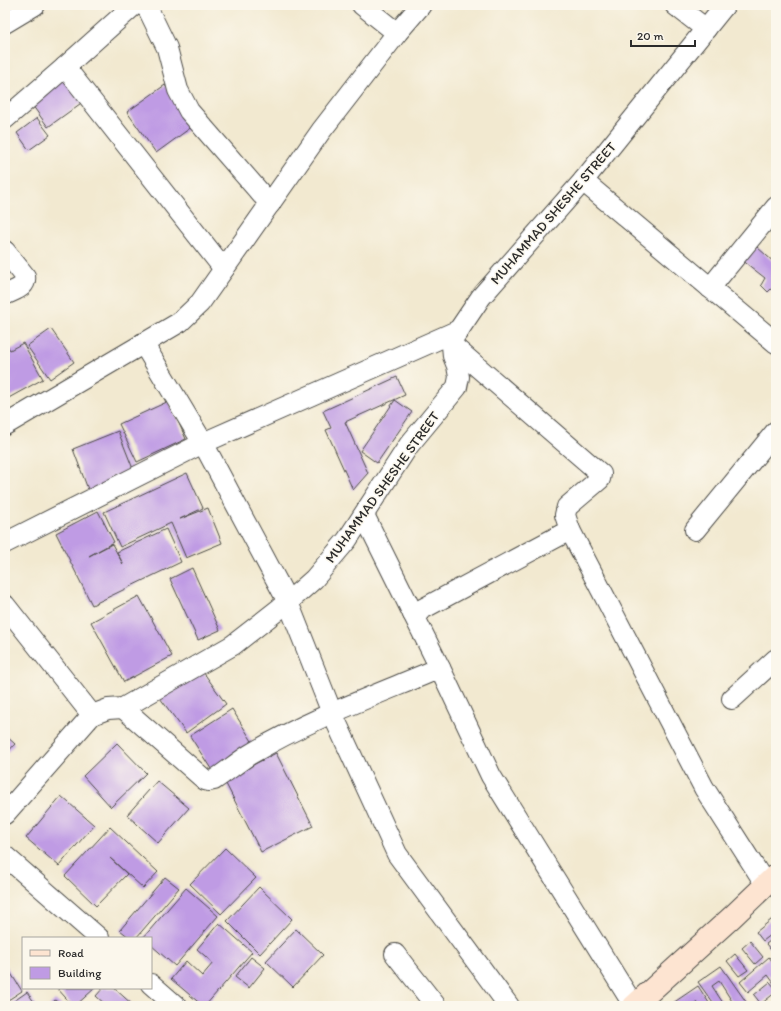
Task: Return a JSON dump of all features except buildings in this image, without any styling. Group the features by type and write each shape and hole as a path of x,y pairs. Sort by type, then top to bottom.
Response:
{"street":[{"path":"5,23 35,5"},
{"path":"5,119 135,5"},
{"path":"143,5 148,9 167,48 178,90 189,111 270,204"},
{"path":"362,5 397,33"},
{"path":"5,425 180,322 200,304 321,131 397,33 421,5"},
{"path":"675,5 706,29"},
{"name":"MUHAMMAD SHESHE STREET","path":"92,714 108,709 123,708 233,645 288,602 314,579 347,540 409,445 457,387 459,377 453,356 455,337 481,297 583,181 726,5"},
{"path":"65,67 224,269"},
{"path":"583,181 776,343"},
{"path":"710,288 776,207"},
{"path":"5,251 25,276 26,281 23,286 5,295"},
{"path":"5,543 203,443 455,337 601,474 600,479 567,507 565,515 570,530 704,788 771,880 634,1006 491,776 440,668 364,515"},
{"path":"143,343 203,443 288,602 332,713 397,854 404,866 509,1006"},
{"path":"695,530 776,431"},
{"path":"413,614 570,530"},
{"path":"5,604 92,714 5,814"},
{"path":"732,699 776,659"},
{"path":"123,708 205,780 209,781 214,780 272,742 332,713 440,668"},
{"path":"5,856 98,937"},
{"path":"396,954 436,1006"},
{"path":"152,985 176,1006"}]}
